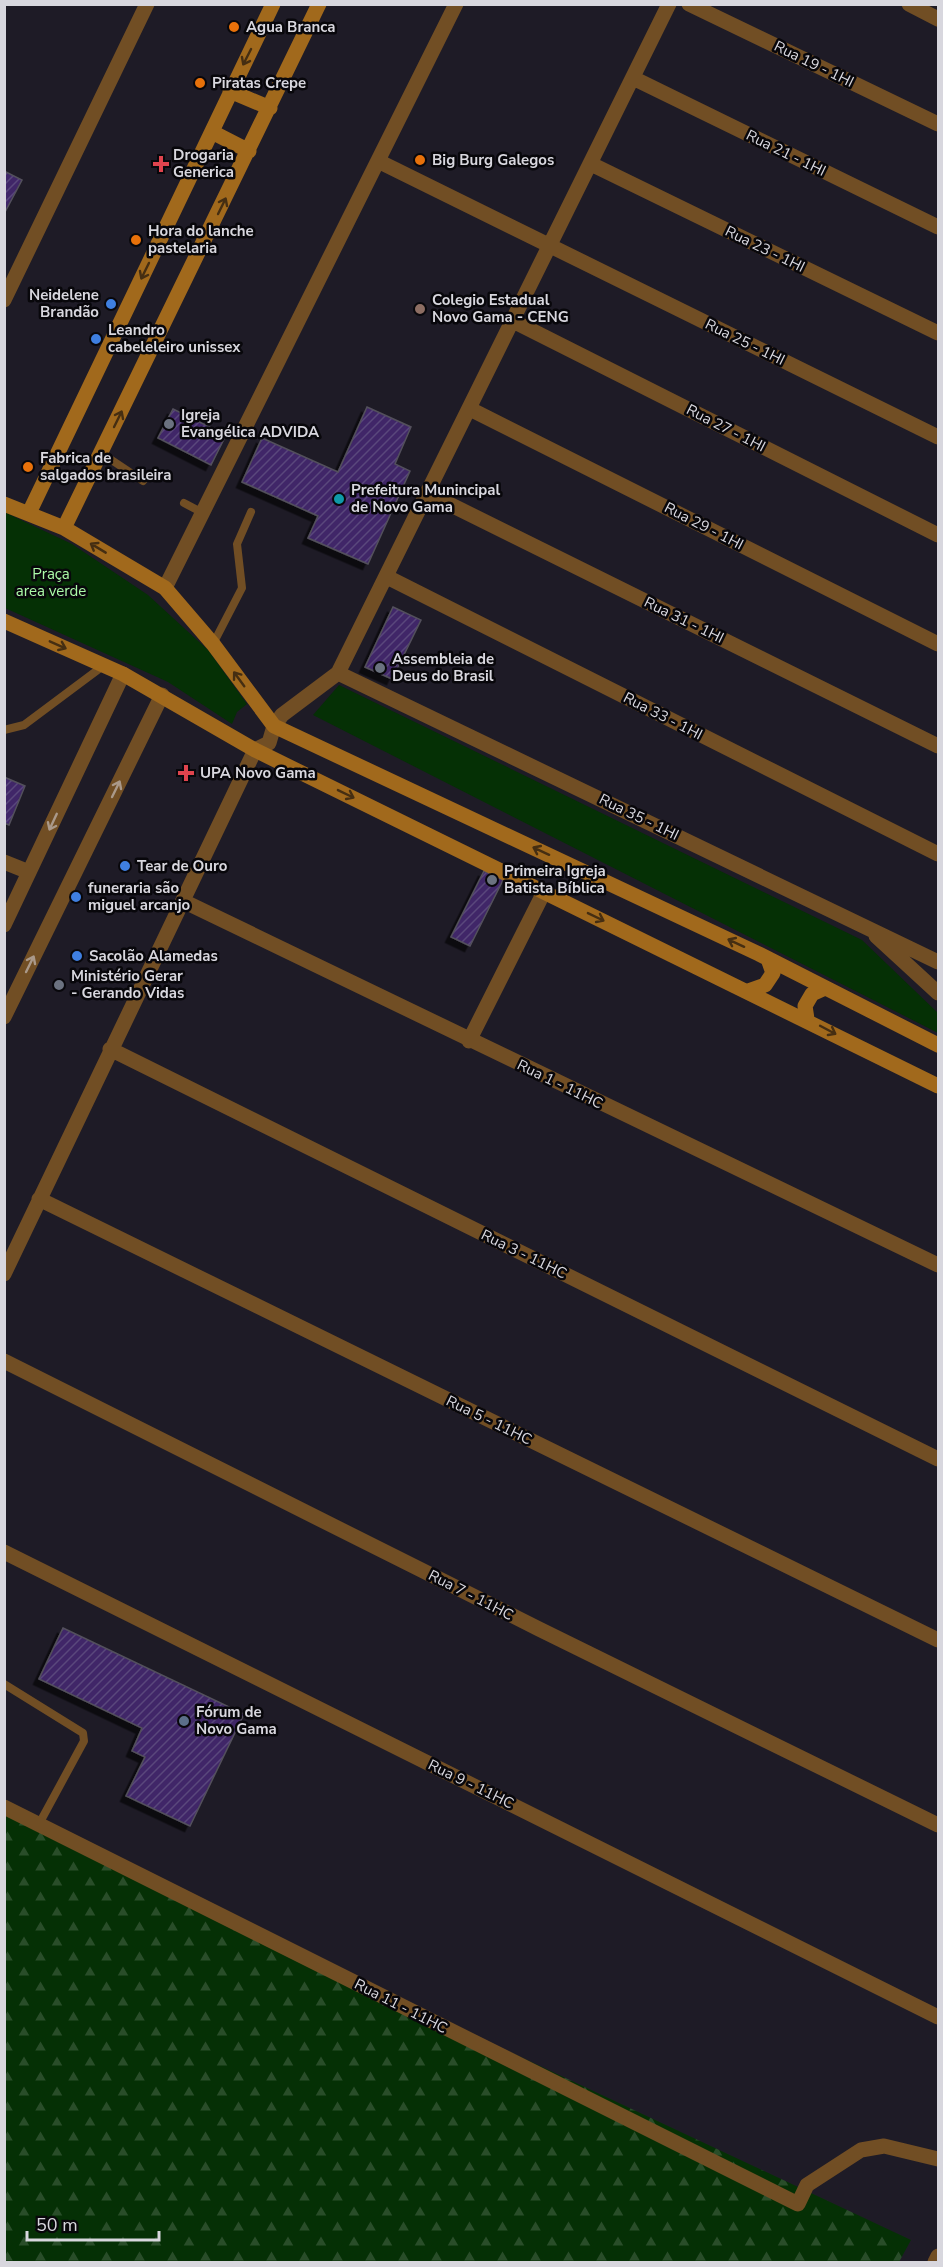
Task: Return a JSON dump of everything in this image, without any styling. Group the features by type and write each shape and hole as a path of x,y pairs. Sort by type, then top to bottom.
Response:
{"street":[{"path":"4,300 147,4"},
{"path":"29,513 273,4"},
{"path":"64,528 319,4"},
{"path":"165,588 456,4"},
{"path":"4,1274 255,750 269,742 274,726 295,704 338,673 552,247 669,4"},
{"name":"Rua 19 - 1HI","path":"689,4 939,124"},
{"path":"909,4 939,19"},
{"name":"Rua 21 - 1HI","path":"633,78 939,227"},
{"path":"230,91 270,108"},
{"path":"212,132 249,151"},
{"name":"Rua 25 - 1HI","path":"378,161 939,436"},
{"name":"Rua 23 - 1HI","path":"591,164 939,333"},
{"name":"Rua 27 - 1HI","path":"513,321 939,535"},
{"name":"Rua 29 - 1HI","path":"470,409 939,644"},
{"name":"Rua 31 - 1HI","path":"429,494 939,746"},
{"path":"4,504 64,528 165,588 213,644 274,726 768,959 823,989 939,1045"},
{"name":"Rua 33 - 1HI","path":"387,577 939,854"},
{"path":"4,621 123,674 255,750 807,1019 939,1086"},
{"name":"Rua 35 - 1HI","path":"338,673 939,962"},
{"path":"4,924 123,674"},
{"path":"4,1017 162,695"},
{"path":"4,862 29,872"},
{"path":"469,1041 544,892"},
{"name":"Rua 1 - 11HC","path":"183,901 469,1041 939,1265"},
{"path":"862,924 939,993"},
{"path":"748,991 765,985 773,973 768,959"},
{"path":"807,1019 805,1006 812,994 823,989"},
{"name":"Rua 3 - 11HC","path":"110,1049 939,1460"},
{"name":"Rua 5 - 11HC","path":"39,1199 939,1640"},
{"name":"Rua 7 - 11HC","path":"4,1361 939,1825"},
{"name":"Rua 9 - 11HC","path":"4,1552 939,2017"},
{"name":"Rua 11 - 11HC","path":"4,1807 798,2204 807,2185 861,2150 884,2146 939,2158"},
{"path":"935,2262 939,2256"}],"lane":[{"path":"101,453 143,480"},
{"path":"184,503 203,513"},
{"path":"213,644 242,588 237,544 251,512"},
{"path":"4,730 24,725 104,666"},
{"path":"4,1684 83,1733 84,1741 39,1824"}],"green space":[{"name":"Praça area verde","path":"4,512 72,544 148,595 208,650 247,704 237,712 232,724 168,682 5,608"},
{"path":"339,685 862,940 938,1013 938,1033 313,715"},
{"path":"5,1815 911,2240 899,2262 5,2262"}],"building":[{"path":"4,171 22,180 4,214"},
{"name":"Prefeitura Munincipal de Novo Gama","path":"367,407 411,427 395,464 410,471 368,564 308,538 318,516 242,482 262,438 338,472"},
{"path":"173,409 226,435 211,465 158,438"},
{"path":"393,607 421,620 392,679 365,667"},
{"path":"4,777 25,786 9,825 4,823"},
{"path":"484,871 503,880 470,946 451,937"},
{"name":"Fórum de Novo Gama","path":"63,1628 244,1714 190,1826 126,1796 145,1757 132,1751 142,1728 39,1679"}],"place":[{"name":"Agua Branca","path":"234,27"},
{"name":"Piratas Crepe","path":"200,83"},
{"name":"Big Burg Galegos","path":"420,160"},
{"name":"Drogaria Generica","path":"161,164"},
{"name":"Hora do lanche pastelaria","path":"136,240"},
{"name":"Neidelene Brandão","path":"111,304"},
{"name":"Colegio Estadual Novo Gama - CENG","path":"420,309"},
{"name":"Leandro cabeleleiro unissex","path":"96,339"},
{"name":"Igreja Evangélica ADVIDA","path":"169,424"},
{"name":"Fabrica de salgados brasileira","path":"28,467"},
{"name":"Prefeitura Munincipal de Novo Gama","path":"339,499"},
{"name":"Assembleia de Deus do Brasil","path":"380,668"},
{"name":"UPA Novo Gama","path":"186,773"},
{"name":"Tear de Ouro","path":"125,866"},
{"name":"Primeira Igreja Batista Bíblica","path":"492,880"},
{"name":"funeraria são miguel arcanjo","path":"76,897"},
{"name":"Sacolão Alamedas","path":"77,956"},
{"name":"Ministério Gerar - Gerando Vidas","path":"59,985"},
{"name":"Fórum de Novo Gama","path":"184,1721"}]}
